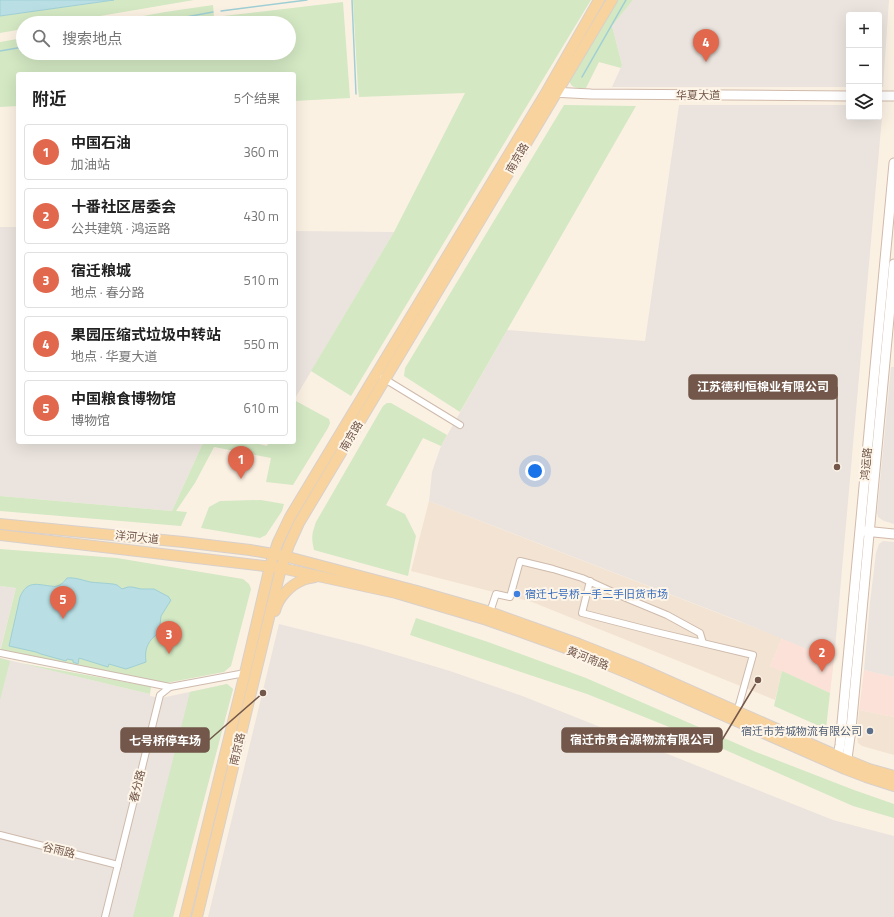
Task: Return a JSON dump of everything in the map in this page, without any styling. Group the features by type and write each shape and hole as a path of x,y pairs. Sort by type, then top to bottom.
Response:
{"main road":[{"name":"南京路","path":"551,92 599,0"},
{"name":"南京路","path":"185,917 245,673 279,555 299,523 380,377 551,92 612,0"},
{"name":"洋河大道","path":"0,524 183,542 279,555"},
{"name":"洋河大道","path":"0,535 275,567"},
{"name":"黄河南路","path":"279,555 411,589 490,612 579,644 637,667 737,712 841,763 866,777 894,786"},
{"name":"南京路","path":"197,917 252,687 275,567"},
{"name":"黄河南路","path":"275,567 396,593 488,620 630,674 784,743 841,763 894,776"},
{"path":"252,687 257,680 276,608 280,599 294,585 304,579 318,576"}],"street":[{"name":"华夏大道","path":"551,92 599,94 846,96"},
{"path":"882,96 894,96"},
{"name":"鸿运路","path":"885,360 894,163"},
{"name":"鸿运路","path":"841,763 851,730 865,531 885,360 894,264"},
{"path":"380,377 460,425"},
{"path":"865,531 894,534"},
{"path":"490,612 496,594 510,597 520,561 582,578 667,615 700,633 703,643"},
{"path":"590,582 582,613 753,655 737,712"},
{"path":"0,653 170,687 245,673"},
{"path":"150,683 160,694 170,687"},
{"name":"春分路","path":"105,917 160,694"},
{"name":"谷雨路","path":"0,835 118,865"}],"shaded area":[{"path":"633,0 889,0 883,87 882,12 846,12 846,87 612,87 622,65 612,26"},
{"path":"679,105 846,105 846,120 882,120 834,660 734,619 429,501 432,472 441,446 507,330 645,341"},
{"path":"0,227 16,227 16,444 203,444 172,511 0,496"},
{"path":"296,231 394,232 296,397"},
{"path":"891,367 894,367 894,524 884,521 878,517 877,513"},
{"path":"429,501 782,638 770,666 782,671 775,700 532,602 411,571"},
{"path":"883,541 894,542 894,677 864,670 876,553 879,544"},
{"path":"0,586 16,588 0,651"},
{"path":"279,624 363,645 450,671 525,697 833,820 894,836 894,917 208,917"},
{"path":"782,638 834,660 830,693 770,666"},
{"path":"0,658 150,694 150,696 161,698 227,684 233,689 173,917 0,917"},
{"path":"864,670 894,677 894,717 859,710"},
{"path":"859,710 894,717 894,755 862,746 858,743"}],"green space":[{"path":"114,0 194,0 100,16 16,16 16,30 0,33 0,16"},
{"path":"353,0 591,0 351,396 311,371 394,232 465,93 359,97"},
{"path":"615,0 633,0 612,26 622,65 621,68 599,62 586,88 574,87 572,86 569,78"},
{"path":"343,2 350,98 296,101 296,72 16,72 16,106 0,107 0,42 16,39 16,60 296,60 296,16 223,16"},
{"path":"213,5 214,16 143,16 165,12"},
{"path":"564,105 636,106 460,412 404,376 405,368"},
{"path":"296,401 329,419 330,423 328,428 293,485 266,482 271,458 214,447 195,483 176,511 187,512 181,526 0,511 0,496 172,511 203,444 259,444 267,446 268,444 296,444"},
{"path":"387,403 391,403 447,435 441,446 423,438 386,505 405,514 416,536 408,576 314,550 312,542 316,522 383,406"},
{"path":"261,500 284,504 282,511 266,535 260,538 201,528 209,507 220,501"},
{"path":"0,549 117,558 243,579 249,584 251,589 231,666 224,672 166,683 0,652 16,588 0,586"},
{"path":"416,618 488,642 586,678 756,752 894,804 894,818 853,806 714,745 587,694 410,635"},
{"path":"0,658 10,661 0,700"},
{"path":"20,663 148,686 151,687 150,694"},
{"path":"782,671 830,693 826,729 774,706"},
{"path":"227,684 233,689 173,917 133,917 190,692"}],"water":[{"path":"0,0 114,0 0,16"},
{"path":"67,578 113,584 122,589 132,587 154,589 169,597 171,600 161,616 159,633 152,639 146,649 146,662 126,669 109,664 108,667 79,658 78,664 73,662 73,660 67,659 66,661 9,646 20,597 26,588 36,584 56,586 64,582"}],"waterway":[{"path":"221,11 307,0"},
{"path":"352,0 356,94"},
{"path":"582,77 626,0"},
{"path":"191,16 213,12"},
{"path":"0,51 16,48"}],"place":[{"name":"果园压缩式垃圾中转站","path":"706,62"},
{"name":"江苏德利恒棉业有限公司","path":"837,467"},
{"name":"中国石油","path":"241,479"},
{"name":"宿迁七号桥一手二手旧货市场","path":"517,594"},
{"name":"中国粮食博物馆","path":"63,619"},
{"name":"宿迁粮城","path":"169,654"},
{"name":"十番社区居委会","path":"822,672"},
{"name":"宿迁市贵合源物流有限公司","path":"758,680"},
{"name":"七号桥停车场","path":"263,693"},
{"name":"宿迁市芳城物流有限公司","path":"870,731"}]}
